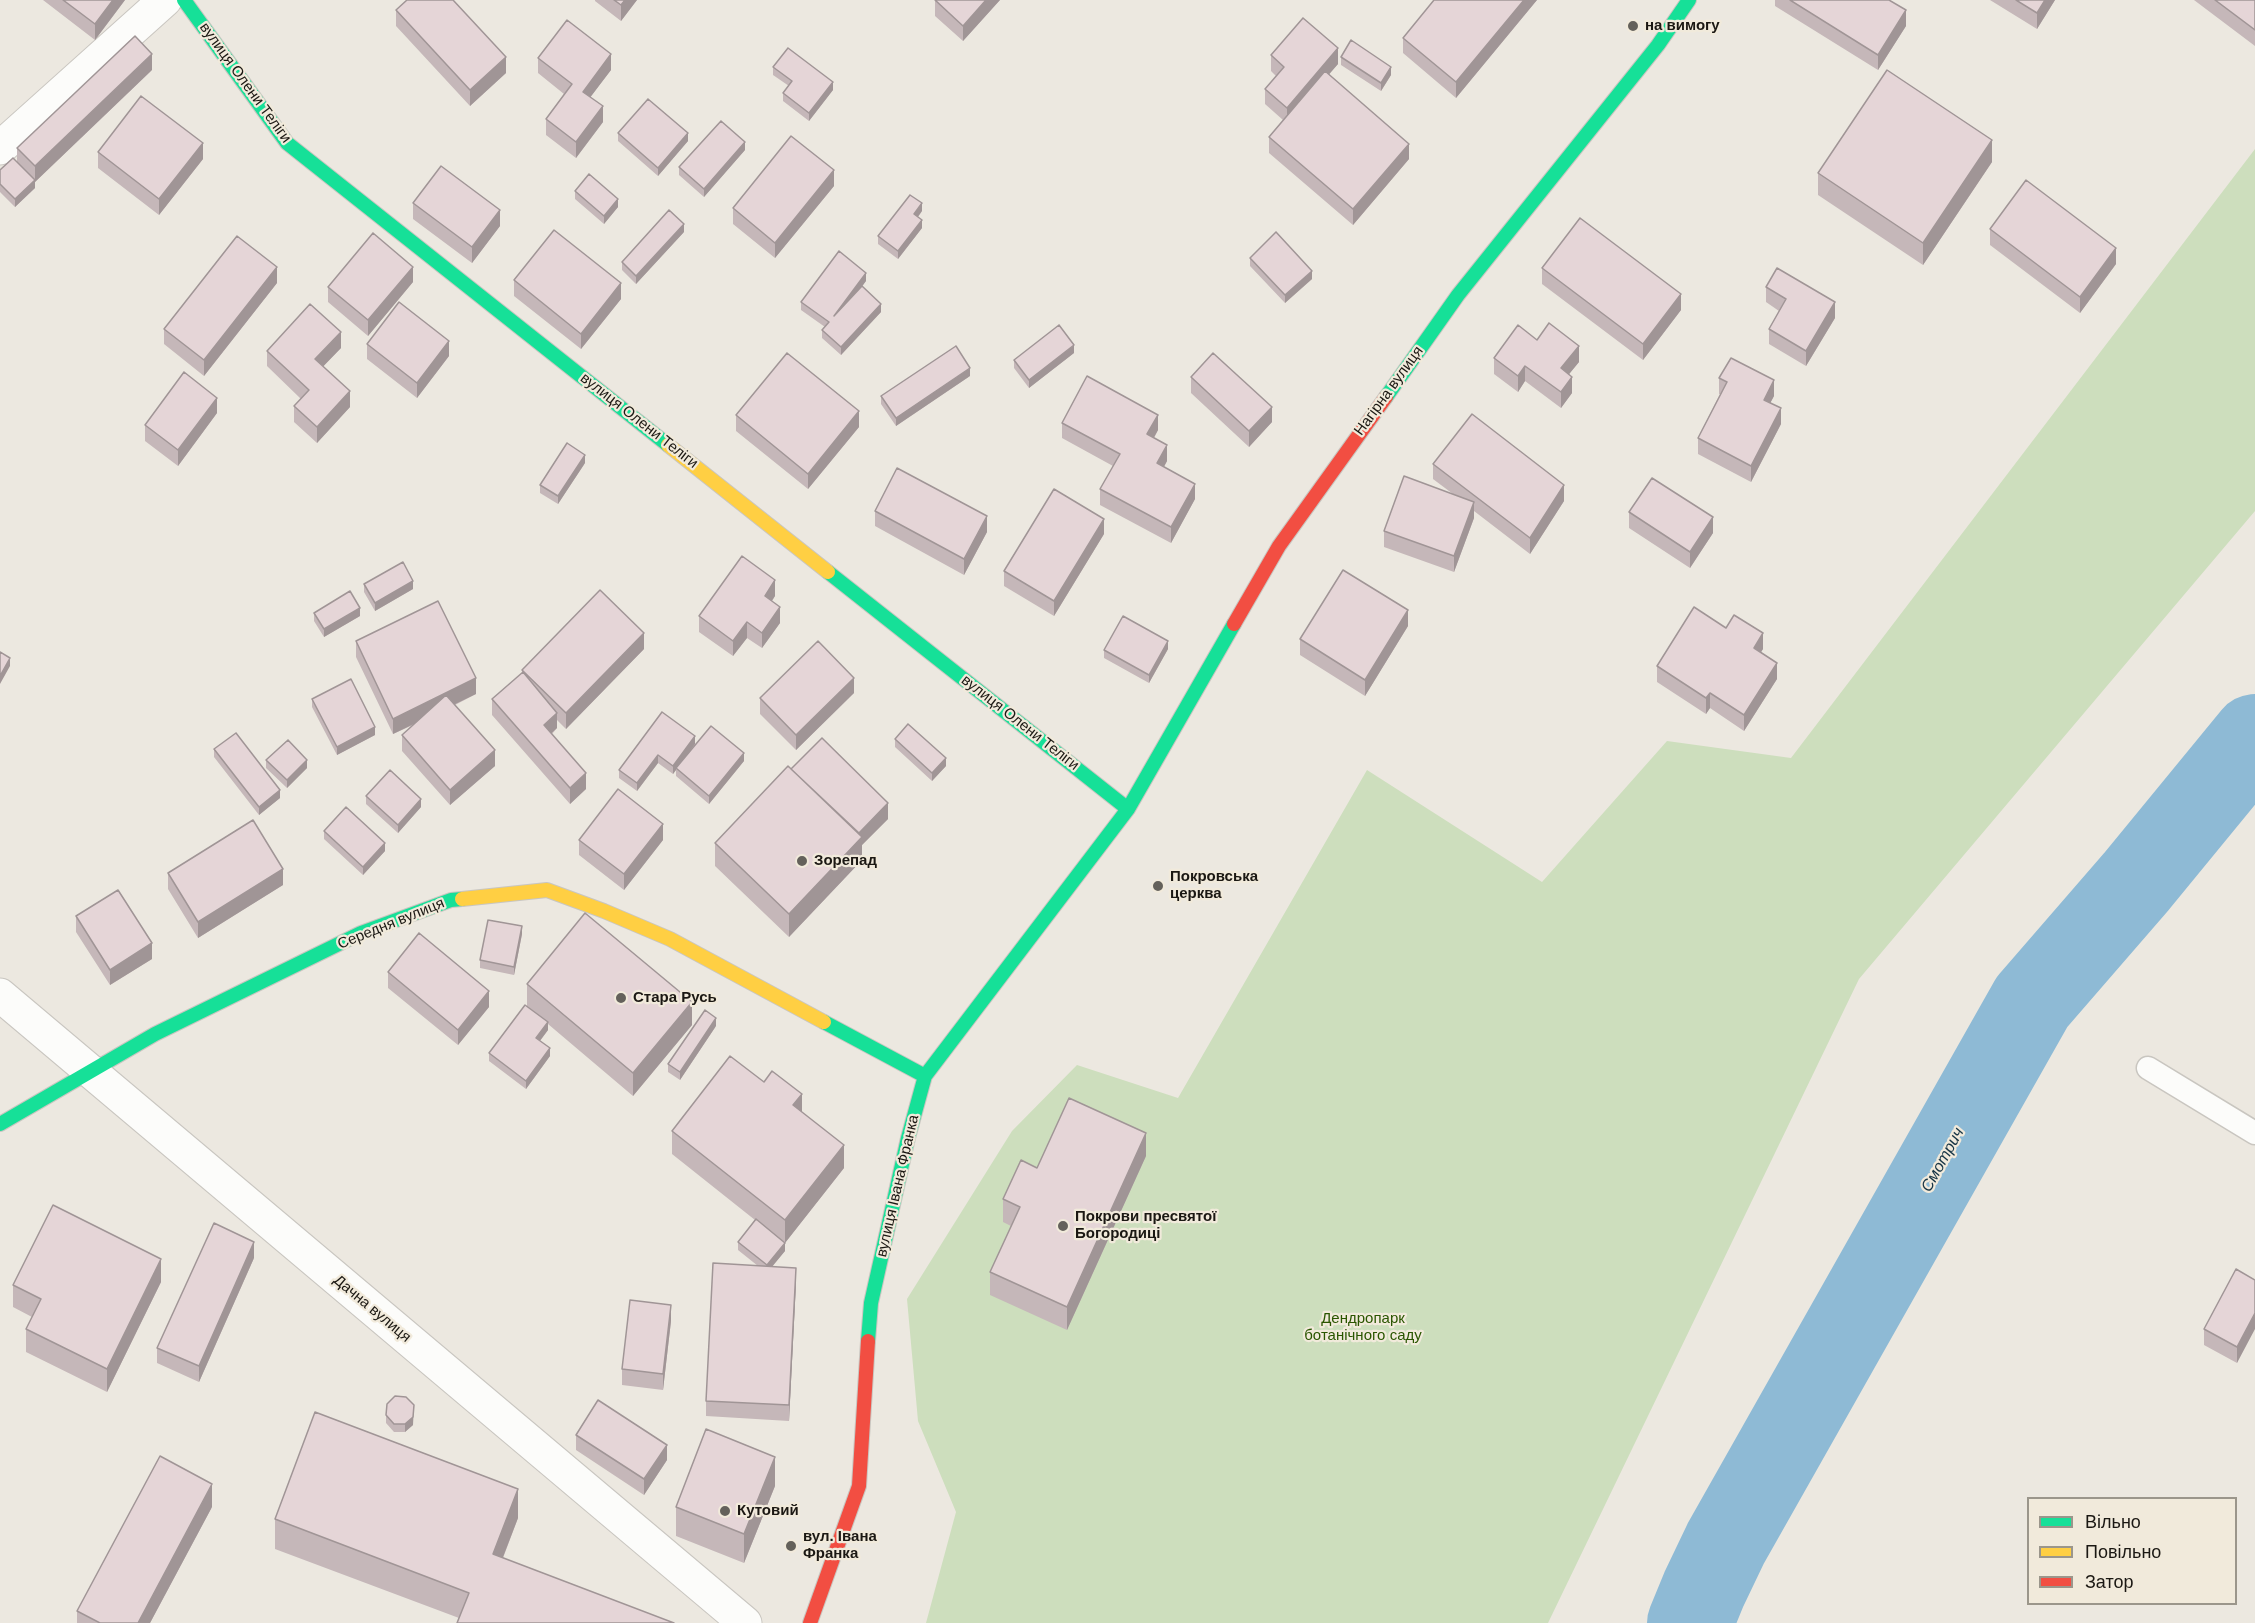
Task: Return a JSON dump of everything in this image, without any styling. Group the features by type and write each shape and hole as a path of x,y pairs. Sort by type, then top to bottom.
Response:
{"street":[{"path":"0,148 165,0"},
{"name":"вулиця Олени Теліги","path":"184,0 287,143 1128,809"},
{"name":"Нагірна вулиця","path":"1128,809 1279,546 1458,295 1658,45 1689,0"},
{"name":"вулиця Івана Франка","path":"810,1623 859,1486 871,1304 908,1138 925,1076 1128,809"},
{"name":"Середня вулиця","path":"0,1124 155,1034 362,933 451,900 547,890 670,939 925,1076"},
{"name":"Дачна вулиця","path":"0,995 745,1623"}],"lane":[{"path":"2148,1068 2255,1133"}],"green space":[{"name":"Дендропарк ботанічного саду","path":"2255,149 2255,511 1859,979 1548,1623 926,1623 956,1512 918,1421 907,1299 1012,1131 1077,1065 1178,1098 1367,770 1542,882 1667,741 1791,758"}],"building":[{"path":"63,0 113,0 95,24"},
{"path":"407,0 453,0 506,57 470,90 396,10"},
{"path":"614,0 625,0 621,5"},
{"path":"935,0 986,0 963,26"},
{"path":"1434,0 1524,0 1456,82 1403,38"},
{"path":"1790,0 1889,0 1906,10 1878,55"},
{"path":"2016,0 2045,0 2037,13"},
{"path":"2215,0 2255,0 2255,30"},
{"path":"1303,18 1338,48 1287,108 1265,89 1284,67 1271,55"},
{"path":"567,20 611,54 583,92 603,106 576,142 546,119 572,84 538,58"},
{"path":"135,36 152,54 35,166 17,148"},
{"path":"1351,40 1391,67 1381,83 1341,57"},
{"path":"788,48 833,82 809,113 783,93 792,81 773,67"},
{"path":"1887,70 1992,140 1923,243 1818,173"},
{"path":"1325,71 1409,144 1353,209 1269,137"},
{"path":"141,96 203,143 159,199 98,152"},
{"path":"648,99 688,133 658,168 618,133"},
{"path":"721,121 745,142 704,189 679,167"},
{"path":"791,136 834,170 775,243 733,208"},
{"path":"13,158 35,180 15,199 0,184 0,170"},
{"path":"441,166 500,210 472,247 413,203"},
{"path":"589,174 618,199 604,216 575,191"},
{"path":"2026,180 2116,248 2080,297 1990,229"},
{"path":"910,195 922,203 914,214 922,220 898,251 878,236"},
{"path":"669,210 684,224 636,276 622,262"},
{"path":"1580,218 1681,294 1643,344 1542,268"},
{"path":"554,230 621,283 581,334 514,280"},
{"path":"1276,232 1312,271 1285,295 1250,258"},
{"path":"373,233 413,267 368,320 328,287"},
{"path":"237,236 277,267 204,360 164,329"},
{"path":"839,251 866,273 834,316 862,286 881,304 841,347 822,330 829,322 801,302"},
{"path":"1777,268 1835,302 1806,351 1769,329 1786,299 1766,287"},
{"path":"399,302 449,341 417,383 367,344"},
{"path":"310,304 341,332 315,359 350,391 317,427 294,406 309,390 267,351"},
{"path":"1549,323 1579,346 1561,368 1572,377 1561,392 1525,366 1518,376 1494,358 1518,325 1537,340"},
{"path":"1059,325 1074,345 1029,380 1014,360"},
{"path":"956,346 970,368 896,418 881,396"},
{"path":"787,353 859,411 808,474 736,415"},
{"path":"1213,353 1272,407 1249,431 1191,377"},
{"path":"1731,358 1774,380 1764,400 1781,408 1751,466 1698,438 1727,382 1719,378"},
{"path":"184,372 217,398 178,450 145,425"},
{"path":"1087,376 1158,415 1147,434 1167,445 1157,463 1195,484 1171,527 1100,489 1120,454 1062,423"},
{"path":"1472,414 1564,485 1530,538 1433,464"},
{"path":"567,443 585,455 558,496 540,485"},
{"path":"897,468 987,516 964,559 875,511"},
{"path":"1404,476 1474,502 1454,556 1384,531"},
{"path":"1652,478 1713,517 1690,552 1629,512"},
{"path":"1054,489 1104,519 1054,601 1004,571"},
{"path":"742,556 775,580 765,596 780,607 762,633 747,622 733,641 699,616"},
{"path":"403,562 413,581 375,603 364,584"},
{"path":"1343,570 1408,610 1365,680 1300,639"},
{"path":"600,590 644,633 566,713 522,670"},
{"path":"350,591 360,608 324,629 314,613"},
{"path":"438,601 476,678 393,719 356,641"},
{"path":"1694,607 1726,628 1734,615 1763,633 1754,648 1777,663 1744,715 1710,693 1706,698 1657,666"},
{"path":"1123,616 1168,641 1149,675 1104,650"},
{"path":"818,641 854,678 796,735 760,698"},
{"path":"0,652 10,658 0,676"},
{"path":"523,672 557,713 544,725 586,773 570,788 492,699"},
{"path":"351,679 375,727 337,747 312,699"},
{"path":"446,695 495,750 450,790 402,735"},
{"path":"662,712 695,736 673,766 658,755 637,783 619,770"},
{"path":"908,724 946,758 932,773 895,739"},
{"path":"711,726 744,753 709,796 676,768"},
{"path":"236,733 280,790 259,807 214,749"},
{"path":"822,738 888,803 859,833 791,769"},
{"path":"288,740 307,760 287,780 266,760"},
{"path":"788,766 862,837 789,914 715,843"},
{"path":"390,770 421,799 398,825 366,796"},
{"path":"618,789 663,824 624,874 579,840"},
{"path":"346,807 385,843 363,867 324,831"},
{"path":"253,820 283,869 198,922 168,873"},
{"path":"118,890 152,943 110,970 76,916"},
{"path":"585,913 692,1002 633,1073 527,984"},
{"path":"488,920 522,926 514,967 480,960"},
{"path":"419,933 489,991 458,1030 388,972"},
{"path":"525,1005 548,1022 536,1038 550,1048 526,1081 489,1053"},
{"path":"705,1010 716,1018 680,1072 668,1064"},
{"path":"730,1056 764,1082 772,1071 802,1094 793,1105 844,1145 785,1220 672,1131"},
{"name":"Покрови пресвятої Богородиці","path":"1069,1098 1146,1133 1067,1307 990,1272 1020,1207 1003,1199 1021,1160 1037,1168"},
{"path":"53,1205 161,1259 107,1369 26,1329 41,1299 13,1285"},
{"path":"756,1219 785,1243 767,1265 738,1242"},
{"path":"214,1223 254,1242 199,1366 157,1348"},
{"path":"713,1263 796,1268 789,1405 706,1401"},
{"path":"2236,1269 2255,1280 2255,1313 2237,1347 2204,1329"},
{"path":"630,1300 671,1305 663,1374 622,1369"},
{"path":"395,1396 406,1397 414,1405 413,1417 405,1424 394,1424 386,1415 387,1404"},
{"path":"598,1400 667,1445 644,1479 576,1435"},
{"path":"315,1412 518,1489 493,1554 674,1623 457,1623 469,1593 275,1519"},
{"path":"706,1429 775,1457 744,1534 676,1507"},
{"path":"160,1456 212,1484 138,1623 100,1623 77,1611"}],"waterway":[{"name":"Смотрич","path":"1690,1623 1726,1543 2032,1002 2136,882 2255,737"}],"traffic: fast":[{"path":"184,0 287,143 668,445"},
{"path":"1386,397 1458,295 1658,45 1689,0"},
{"path":"828,572 1128,809"},
{"path":"868,1341 871,1303 908,1138 925,1076 1128,809 1234,624"},
{"path":"0,1124 155,1034 361,933 451,900 462,899"},
{"path":"824,1022 925,1076"}],"traffic: slow":[{"path":"668,445 828,572"},
{"path":"462,899 547,890 670,939 824,1022"}],"traffic: jam":[{"path":"1234,624 1279,546 1386,397"},
{"path":"810,1623 859,1486 868,1341"}],"place":[{"name":"на вимогу","path":"1633,26"},
{"name":"Зорепад","path":"802,861"},
{"name":"Покровська церква","path":"1158,886"},
{"name":"Стара Русь","path":"621,998"},
{"name":"Покрови пресвятої Богородиці","path":"1063,1226"},
{"name":"Кутовий","path":"725,1511"},
{"name":"вул. Івана Франка","path":"791,1546"}]}
